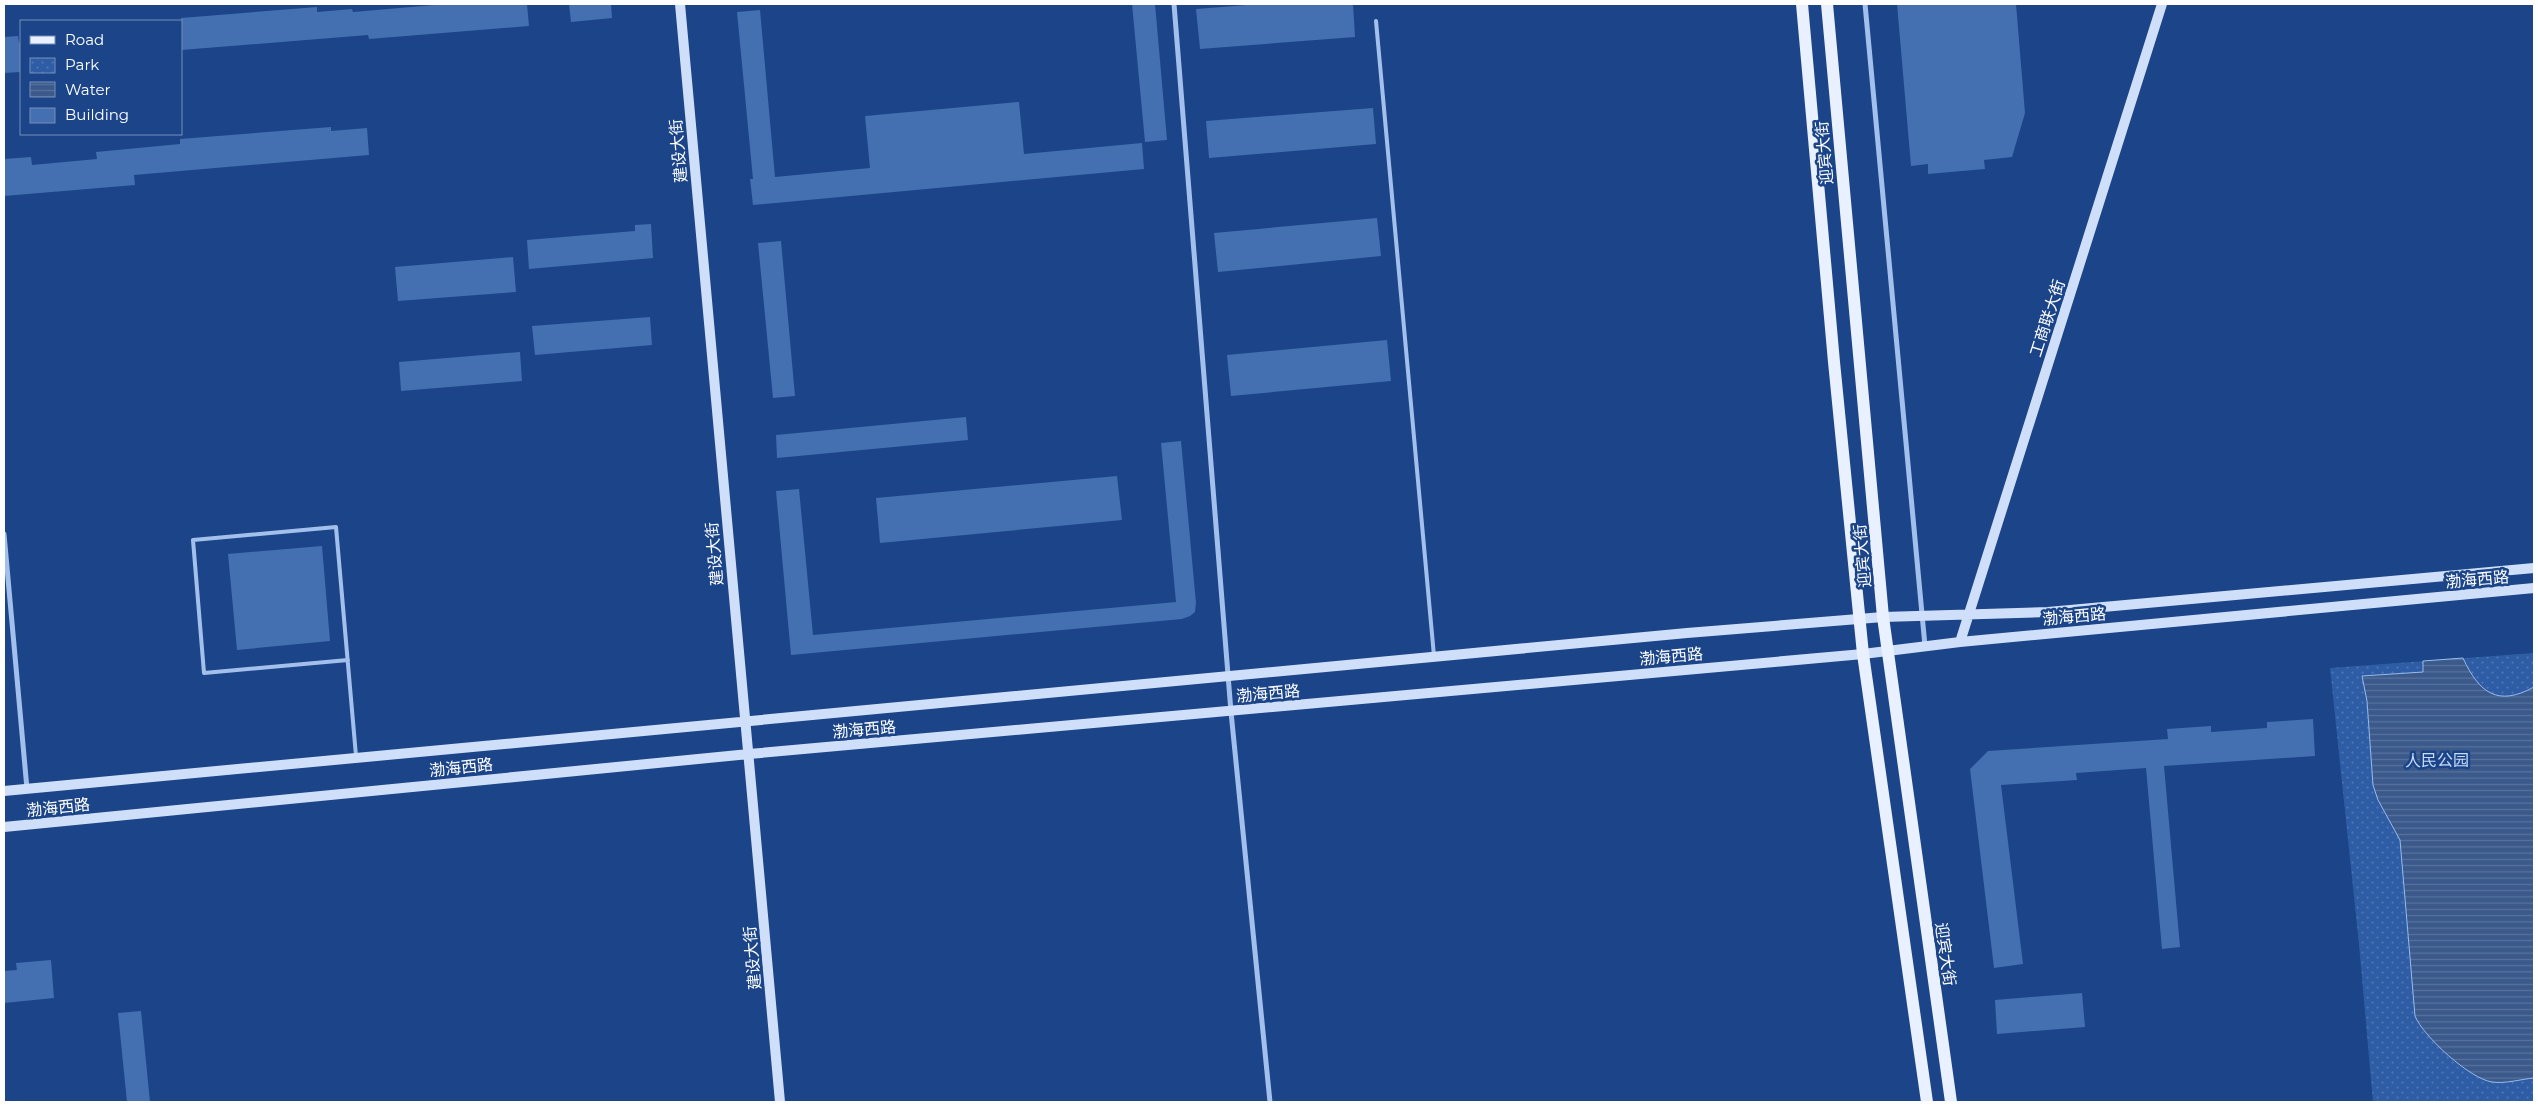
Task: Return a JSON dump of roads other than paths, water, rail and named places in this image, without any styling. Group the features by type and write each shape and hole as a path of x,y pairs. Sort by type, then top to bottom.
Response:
{"main road":[{"name":"建设大街","path":"680,4 780,1102"},
{"name":"迎宾大街","path":"1802,4 1834,362 1860,619 1927,1102"},
{"name":"迎宾大街","path":"1827,4 1883,617 1951,1102"},
{"name":"工商联大街","path":"1960,642 2162,4"},
{"name":"渤海西路","path":"4,791 1860,619 2048,612 2534,568"},
{"name":"渤海西路","path":"4,827 749,754 1864,654 1960,642 2534,588"}],"street":[{"path":"1174,4 1232,712 1270,1102"},
{"path":"1865,4 1925,646"},
{"path":"4,534 27,789"}],"lane":[{"path":"1376,21 1434,658"},
{"path":"348,660 204,673 193,540 336,528 348,660 356,758"}],"water":[{"name":"人民公园","path":"2463,658 2476,680 2491,693 2500,696 2510,696 2534,687 2534,1078 2508,1082 2492,1082 2483,1079 2460,1065 2437,1045 2415,1016 2400,840 2378,800 2373,785 2367,701 2362,676 2423,672 2423,661"}]}
